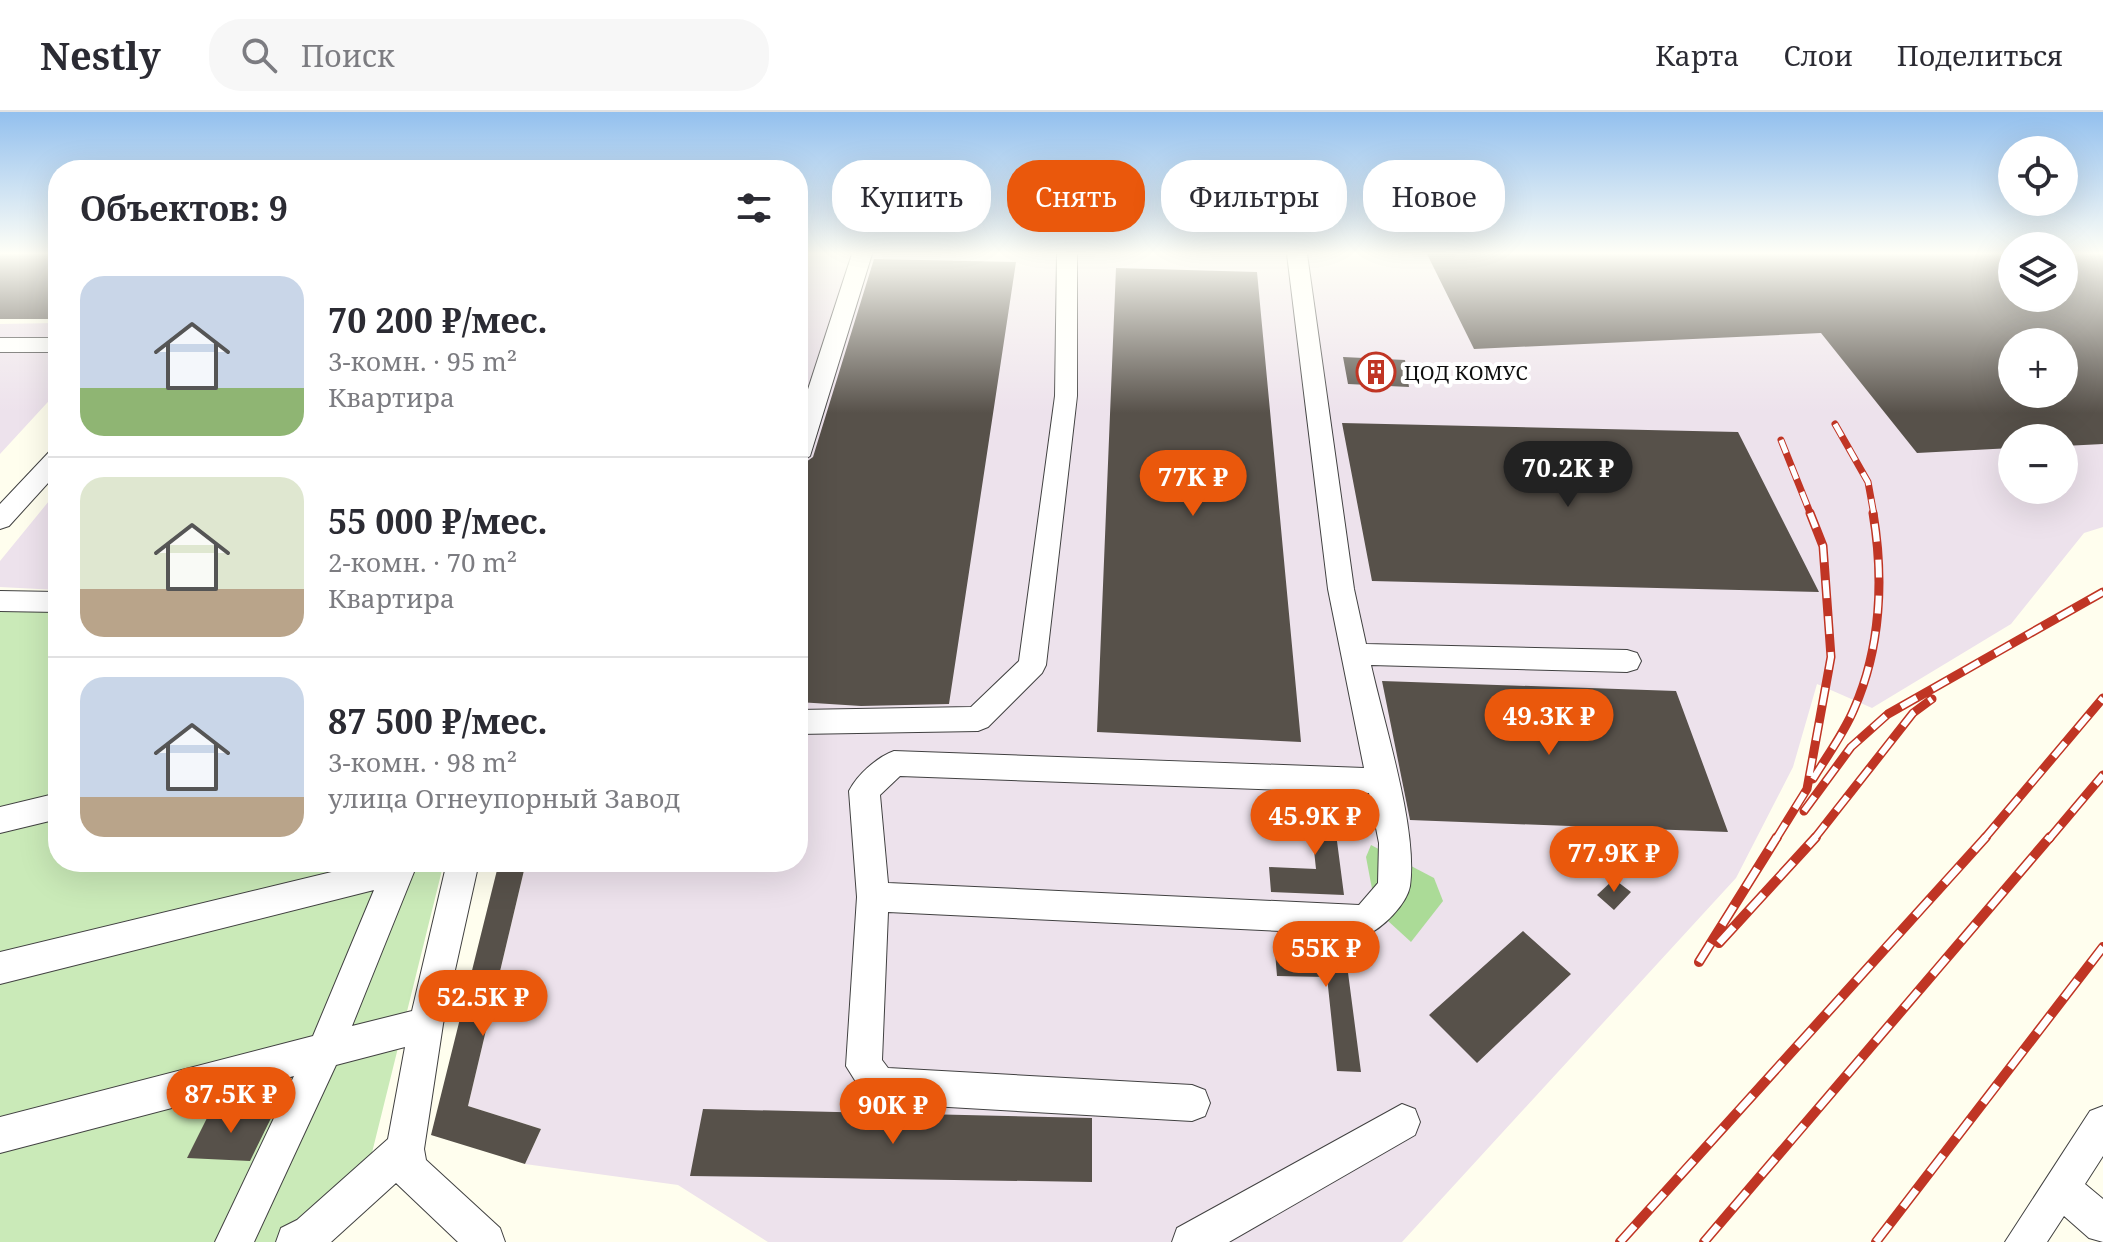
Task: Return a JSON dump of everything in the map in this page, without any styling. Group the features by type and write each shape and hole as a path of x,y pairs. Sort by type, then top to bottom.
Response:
{"street":[{"path":"808,424 845,307"},
{"path":"808,722 978,719 1032,665 1066,396 1067,307"},
{"path":"873,897 1366,920 1394,888 1395,843 1341,589 1304,307"},
{"path":"0,345 48,345"},
{"path":"0,520 48,468"},
{"path":"0,601 48,602"},
{"path":"1355,654 1627,661"},
{"path":"1192,1103 879,1085 864,1066 873,897 864,791 894,763 1382,781"},
{"path":"0,820 48,808"},
{"path":"0,968 376,872"},
{"path":"234,1242 325,1049 398,872"},
{"path":"461,872 426,1024 405,1149 409,1170 486,1242"},
{"path":"0,1135 426,1024"},
{"path":"1191,1242 1402,1122"},
{"path":"2024,1242 2103,1124"},
{"path":"295,1242 311,1234 405,1149"},
{"path":"2060,1188 2103,1224"}],"shaded area":[{"path":"808,307 1998,307 1998,312 2078,312 2078,307 2103,307 2103,527 2084,533 2011,624 1872,708 1817,684 1793,767 1736,878 1402,1242 768,1242 678,1185 525,1164 541,1129 468,1106 524,872 808,872"},
{"path":"48,323 48,402 0,454 0,324"},
{"path":"48,502 48,589 0,587 0,561"}],"green space":[{"path":"0,610 48,611 48,872 442,872 366,1177 277,1242 0,1242"},
{"path":"1371,845 1434,878 1443,901 1411,942 1376,910 1366,857"}],"building":[{"path":"0,307 48,307 48,319 0,319"},
{"path":"859,307 1009,307 949,704 861,706 808,703 808,461 813,457"},
{"path":"1114,307 1260,307 1301,742 1097,732"},
{"path":"1453,307 1998,307 1998,312 2078,312 2078,307 2103,307 2103,444 2078,445 2078,424 1998,424 1998,449 1917,453 1821,333 1474,349"},
{"name":"ЦОД КОМУС","path":"1343,357 1405,360 1409,387 1348,384"},
{"path":"1342,423 1738,432 1819,592 1372,581"},
{"path":"1382,681 1676,691 1728,832 1410,820"},
{"path":"1308,794 1331,795 1344,895 1271,892 1269,867 1316,869"},
{"path":"497,872 524,872 468,1106 541,1129 525,1164 431,1135"},
{"path":"1614,879 1631,892 1614,910 1597,895"},
{"path":"1523,931 1571,974 1477,1063 1429,1015"},
{"path":"1274,940 1344,942 1361,1072 1337,1071 1327,977 1277,976"},
{"path":"212,1108 274,1112 250,1161 187,1158"},
{"path":"703,1109 1092,1118 1092,1182 690,1176"}],"railway":[{"path":"1835,424 1868,482 1874,515"},
{"path":"1781,440 1811,515"},
{"path":"1776,839 1807,789 1831,657 1823,546 1810,513"},
{"path":"1813,779 1850,718 1870,662 1879,587 1873,513"},
{"path":"1804,811 1851,747 1888,714 2103,592"},
{"path":"1984,839 2103,698"},
{"path":"1814,839 1913,713 1932,699"},
{"path":"2049,839 2103,775"},
{"path":"1699,962 1777,837"},
{"path":"1719,943 1816,837"},
{"path":"1620,1242 1986,837"},
{"path":"1704,1242 2050,837"},
{"path":"1876,1242 2103,947"}],"place":[{"name":"ЦОД КОМУС","path":"1376,372"}]}
